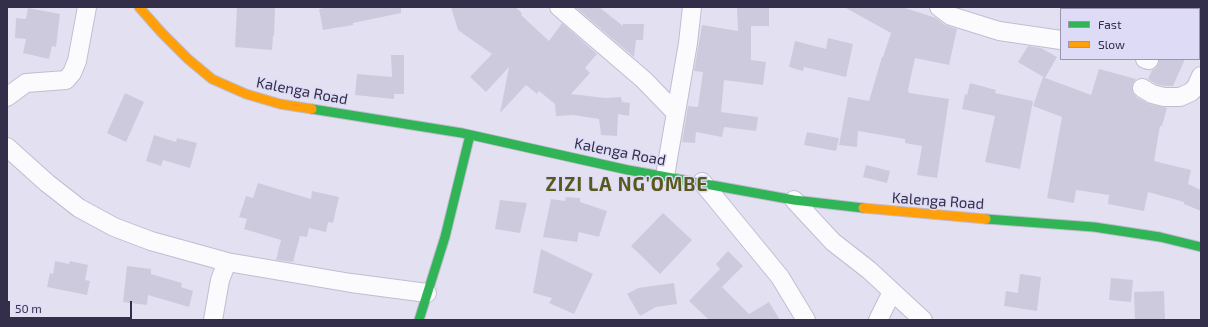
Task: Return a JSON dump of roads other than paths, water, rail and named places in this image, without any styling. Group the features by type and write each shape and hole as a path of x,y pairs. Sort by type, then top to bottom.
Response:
{"main road":[{"name":"Kalenga Road","path":"139,7 188,59 212,79 246,94 280,104 470,134 628,170 702,182 794,200 900,212 1094,227 1160,237 1201,247"},
{"path":"418,320 445,237 470,134"}],"street":[{"path":"7,97 26,83 66,80 72,73 77,61 82,25 87,7"},
{"path":"559,7 644,80 676,113"},
{"path":"666,176 692,7"},
{"path":"939,7 951,16 999,31 1060,40"},
{"path":"1142,88 1152,94 1164,97 1180,97 1191,92 1196,87 1201,76"},
{"path":"7,147 47,184 79,208 114,227 151,241 227,262 351,283 426,298 431,320"},
{"path":"702,182 780,277 806,320"},
{"path":"794,200 833,242 869,270 923,320"},
{"path":"213,320 220,280 227,262"},
{"path":"878,320 892,292"}],"district":[{"name":"ZIZI LA NG'OMBE","path":"627,185"}]}
